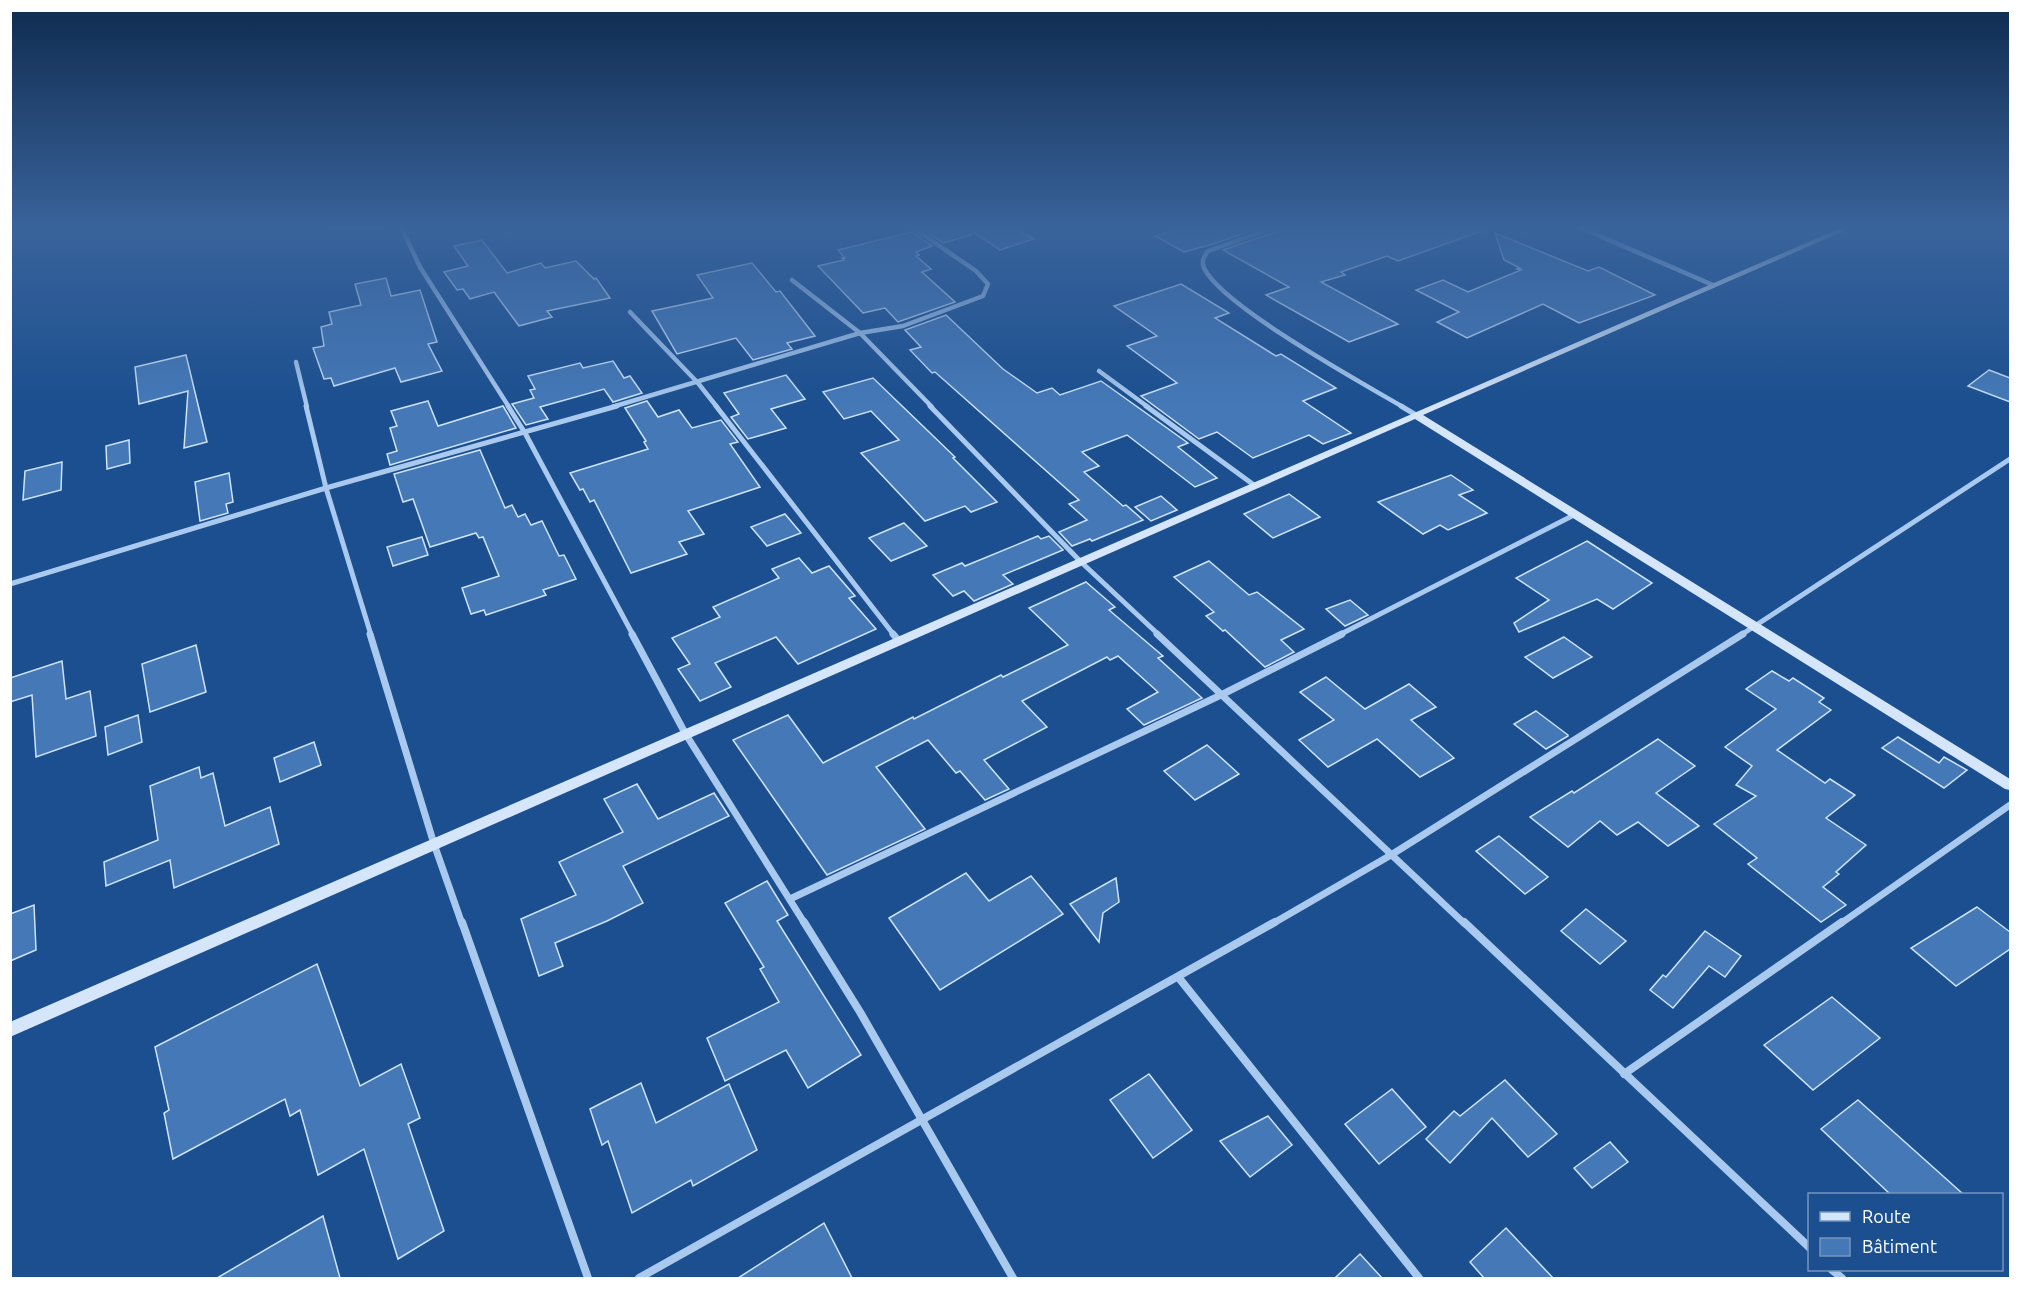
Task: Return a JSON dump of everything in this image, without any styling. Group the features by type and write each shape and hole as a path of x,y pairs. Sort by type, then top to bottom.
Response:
{"street":[{"path":"433,287 525,433 685,733 790,899 923,1120 1013,1278"},
{"path":"801,287 860,333 1080,561 1808,1247"},
{"path":"10,584 326,488 698,383 860,333 903,326 983,296 987,287"},
{"path":"1221,287 1229,296 1259,317 2010,784"},
{"path":"10,1030 1708,287"},
{"path":"630,312 698,383 899,641"},
{"path":"296,362 326,488 434,844 588,1278"},
{"path":"1099,371 1254,484"},
{"path":"639,1278 1017,1065 1179,978 1391,855 1755,626 2010,459"},
{"path":"790,899 1223,694 1576,514"},
{"path":"1624,1074 2010,806"},
{"path":"1179,978 1419,1278"}],"building":[{"path":"356,287 389,287 391,296 420,290 437,342 428,344 442,371 401,382 395,368 334,386 331,378 324,379 313,348 324,346 321,327 332,324 329,312 361,305"},
{"path":"455,287 602,287 610,298 547,311 552,317 519,326 494,292 470,299 463,289 457,290"},
{"path":"705,287 772,287 776,292 780,291 815,336 787,343 792,349 753,360 736,338 677,354 652,311 713,298"},
{"path":"838,287 939,287 955,302 898,322 885,308 863,313"},
{"path":"1171,287 1186,287 1229,313 1215,318 1276,356 1281,354 1336,388 1303,401 1351,433 1323,444 1309,435 1253,458 1217,432 1199,439 1141,396 1177,383 1127,346 1157,336 1114,306"},
{"path":"1289,287 1330,287 1398,324 1349,342 1266,295"},
{"path":"1424,287 1458,287 1468,292 1480,287 1639,287 1655,295 1579,323 1543,304 1467,338 1437,322 1459,312 1416,290"},
{"path":"946,315 1003,369 1037,393 1052,388 1060,395 1101,381 1188,443 1178,447 1217,478 1195,487 1127,435 1082,452 1099,466 1084,472 1143,520 1092,541 1090,539 1072,546 1059,532 1087,520 1069,504 1079,500 935,372 932,373 910,350 921,347 905,330"},
{"path":"186,355 207,442 184,448 188,391 139,404 135,367"},
{"path":"613,361 624,378 630,376 642,393 613,402 604,389 540,407 548,419 526,425 512,404 534,398 530,390 535,389 528,376 580,363 583,368"},
{"path":"1989,370 2010,378 2010,402 1968,386"},
{"path":"786,375 805,399 771,409 786,428 748,439 731,417 739,414 724,393"},
{"path":"873,378 955,457 953,458 997,502 971,512 965,506 925,521 861,453 899,440 871,411 844,419 823,392"},
{"path":"428,401 438,426 503,406 516,428 390,465 387,454 397,451 390,428 397,426 391,411"},
{"path":"647,401 658,417 679,410 692,428 721,420 738,442 730,444 760,487 688,511 704,534 679,542 687,554 631,573 594,500 590,502 570,473 648,449 644,442 646,441 625,408"},
{"path":"129,440 130,463 107,469 106,446"},
{"path":"480,450 505,508 512,505 518,517 525,514 531,525 542,521 559,556 564,555 576,579 543,590 546,595 486,615 484,610 471,614 462,588 499,576 483,537 479,538 476,533 430,547 413,499 403,502 394,474"},
{"path":"62,462 61,490 23,500 25,471"},
{"path":"229,473 233,502 226,504 228,513 200,521 195,482"},
{"path":"1451,475 1473,490 1459,495 1487,513 1448,530 1440,525 1423,534 1378,502"},
{"path":"1289,494 1320,517 1273,538 1244,514"},
{"path":"1161,496 1177,510 1151,521 1135,507"},
{"path":"785,514 801,533 767,546 751,527"},
{"path":"904,523 927,546 891,561 869,538"},
{"path":"1038,536 1041,539 1049,536 1063,550 1003,575 1013,584 974,601 964,591 953,596 933,575 962,563 965,566"},
{"path":"422,537 428,555 393,566 387,547"},
{"path":"1587,541 1652,583 1613,609 1597,599 1519,632 1514,623 1549,600 1516,578"},
{"path":"799,558 812,573 829,566 855,596 849,598 876,629 798,664 776,637 715,663 731,687 700,701 678,669 690,664 672,638 720,617 713,607 779,578 772,569"},
{"path":"1209,561 1249,595 1257,592 1304,629 1281,640 1294,652 1265,667 1225,630 1223,631 1206,616 1214,612 1174,577"},
{"path":"1086,582 1115,607 1109,610 1163,656 1158,658 1202,698 1144,725 1127,709 1158,692 1118,656 1110,660 1107,657 1022,701 1047,727 984,760 1009,789 985,800 960,771 956,773 928,740 876,767 925,829 827,875 733,740 788,715 823,763 913,717 914,719 1001,675 1003,677 1068,645 1029,608"},
{"path":"1350,600 1368,615 1345,626 1326,609"},
{"path":"1564,637 1592,657 1553,678 1525,657"},
{"path":"196,645 206,692 150,712 142,664"},
{"path":"62,661 66,699 90,691 96,736 36,757 32,695 10,702 10,678"},
{"path":"1772,671 1789,681 1793,678 1824,698 1819,702 1831,710 1777,750 1825,783 1830,779 1855,795 1826,818 1866,845 1836,872 1839,874 1823,887 1846,905 1821,922 1748,864 1757,858 1714,824 1756,796 1736,785 1752,766 1725,747 1776,709 1746,689"},
{"path":"1326,677 1365,709 1409,684 1436,707 1411,720 1454,758 1420,777 1377,739 1328,767 1299,740 1334,720 1300,692"},
{"path":"1536,711 1568,736 1546,749 1514,724"},
{"path":"138,715 142,742 108,755 105,727"},
{"path":"1898,737 1939,763 1944,757 1967,770 1944,788 1882,748"},
{"path":"1658,739 1695,766 1656,793 1699,826 1668,846 1638,822 1617,835 1600,821 1568,847 1530,817 1572,791 1574,793"},
{"path":"314,742 321,765 280,782 274,758"},
{"path":"1207,745 1239,774 1195,800 1164,771"},
{"path":"199,767 201,778 213,773 225,826 270,807 279,844 174,888 170,860 106,886 104,862 158,840 150,786"},
{"path":"637,784 658,819 714,793 729,816 623,866 643,903 555,943 563,966 539,976 521,919 576,895 559,862 623,832 604,799"},
{"path":"1499,836 1548,877 1525,894 1476,851"},
{"path":"966,873 989,901 1031,876 1063,914 940,990 889,918"},
{"path":"1116,878 1119,902 1103,913 1099,942 1070,904"},
{"path":"767,881 788,915 777,921 861,1055 808,1088 786,1050 725,1081 707,1038 779,1002 760,969 764,967 725,903"},
{"path":"34,905 36,950 10,961 10,914"},
{"path":"1977,907 2010,932 2010,949 1956,986 1911,948"},
{"path":"1586,909 1626,941 1600,964 1561,931"},
{"path":"1705,931 1741,956 1725,977 1709,966 1673,1008 1650,990 1663,975 1666,977"},
{"path":"317,964 360,1086 401,1064 420,1118 408,1124 444,1231 398,1259 364,1149 318,1175 300,1110 290,1116 285,1099 173,1159 164,1113 169,1110 155,1047"},
{"path":"1832,997 1880,1038 1813,1090 1764,1045"},
{"path":"1149,1074 1192,1130 1153,1158 1110,1100"},
{"path":"1505,1080 1557,1134 1528,1157 1492,1118 1450,1163 1426,1139 1454,1111 1460,1116"},
{"path":"641,1083 656,1123 729,1084 757,1150 693,1186 691,1180 632,1213 608,1141 602,1145 590,1109"},
{"path":"1392,1089 1426,1127 1379,1164 1345,1124"},
{"path":"1858,1100 1962,1193 1889,1193 1821,1129"},
{"path":"1268,1116 1292,1145 1250,1177 1220,1141"},
{"path":"1610,1142 1628,1162 1592,1188 1574,1168"},
{"path":"323,1216 340,1278 217,1278"},
{"path":"824,1223 852,1278 738,1278"},
{"path":"1506,1228 1553,1278 1484,1278 1470,1262"},
{"path":"1360,1254 1382,1278 1335,1278"}]}
